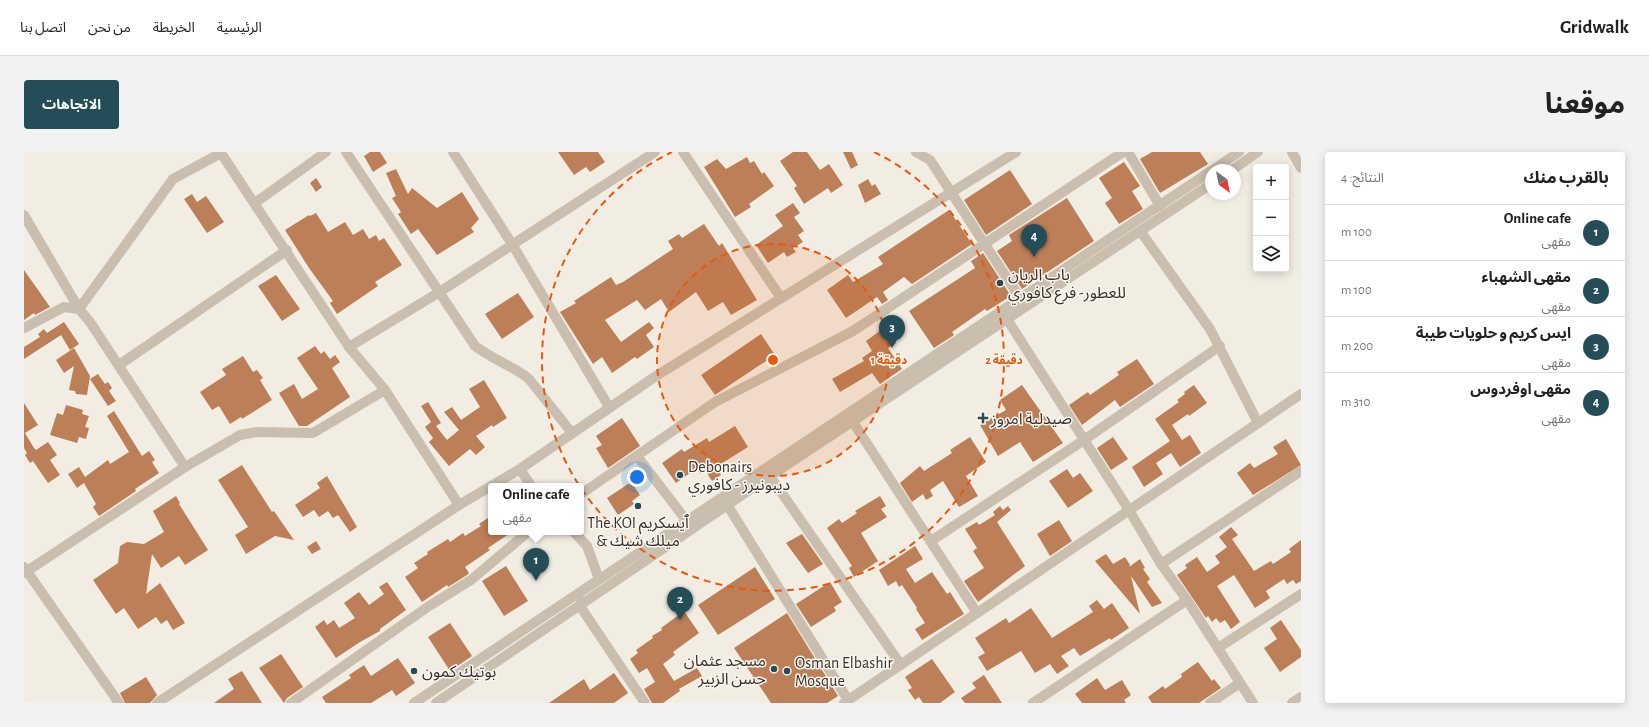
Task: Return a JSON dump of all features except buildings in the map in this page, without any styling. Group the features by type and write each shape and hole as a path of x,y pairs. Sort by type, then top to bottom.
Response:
{"street":[{"path":"255,203 326,152"},
{"path":"346,152 475,346 497,361 529,379 572,433"},
{"path":"453,152 512,244 609,407"},
{"path":"349,347 438,292 655,152"},
{"path":"683,152 781,298"},
{"path":"916,152 930,160 984,245 1020,298"},
{"path":"496,483 520,469 609,407 1016,152"},
{"path":"584,492 715,402 853,331 1123,152"},
{"path":"1128,152 1160,206"},
{"path":"1222,164 1239,152"},
{"path":"1241,164 1258,152"},
{"path":"1292,152 1301,168"},
{"path":"79,310 173,179 221,153 287,250 349,347 385,390 458,505"},
{"path":"414,703 732,489 1205,176"},
{"path":"436,703 728,506 770,476 854,422 1205,188"},
{"path":"24,215 79,310 90,322 185,467"},
{"path":"1141,232 1210,329 1258,423"},
{"path":"119,366 287,250"},
{"path":"24,328 64,307 79,310"},
{"path":"1002,311 1130,510 1161,564 1187,600 1253,703"},
{"path":"931,541 1084,440 1220,346"},
{"path":"119,703 25,570 185,467 240,435 249,433 313,433 385,390"},
{"path":"732,489 728,506 846,701 1301,394"},
{"path":"854,422 977,613"},
{"path":"638,456 686,520"},
{"path":"520,469 529,483"},
{"path":"1161,564 1301,471"},
{"path":"770,476 901,665"},
{"path":"158,703 458,505 488,488"},
{"path":"291,703 429,606 471,580 524,535"},
{"path":"577,535 587,546 600,579"},
{"path":"583,590 580,606 645,703"},
{"path":"1218,648 1301,594"},
{"path":"1034,703 1187,600"},
{"path":"1210,703 1240,683"},
{"path":"1292,703 1301,698"}],"place":[{"name":"مقهى اوفردوس","path":"1034,257"},
{"name":"باب الريان للعطور- فرع كافوري","path":"1000,283"},
{"name":"ايس كريم و حلويات طيبة","path":"892,348"},
{"name":"صيدلية امروز","path":"983,418"},
{"name":"Debonairs ديبونيرز - كافوري","path":"680,475"},
{"name":"The KOI ٱيسكريم & ميلك شيك","path":"638,506"},
{"name":"Online cafe","path":"536,581"},
{"name":"مقهى الشهباء","path":"680,620"},
{"name":"مسجد عثمان حسن الزبير","path":"774,669"},
{"name":"بوتيك كمون","path":"414,671"},
{"name":"Osman Elbashir Mosque","path":"787,671"}]}
